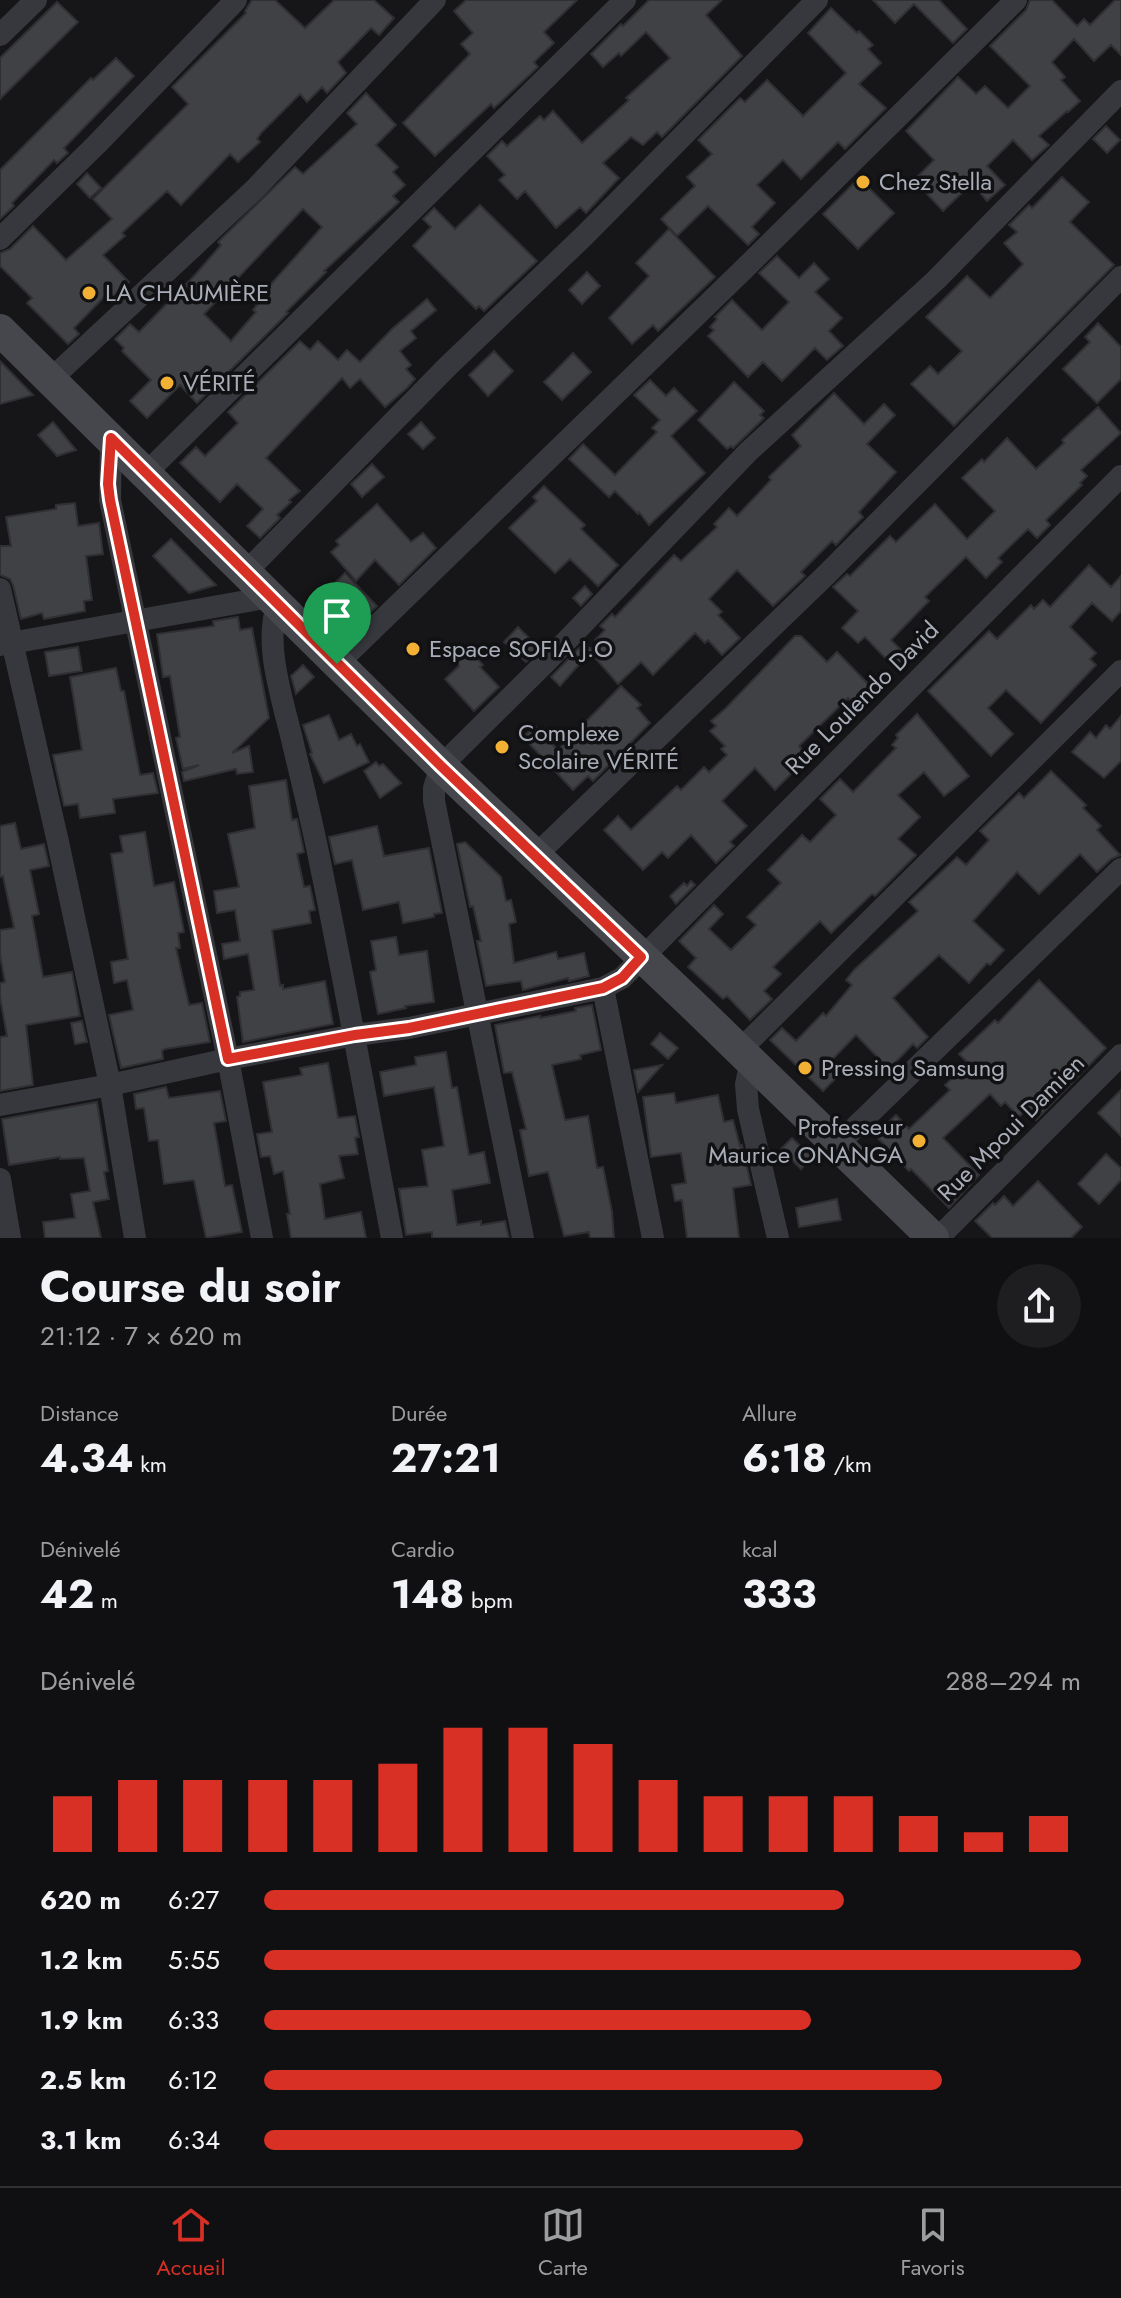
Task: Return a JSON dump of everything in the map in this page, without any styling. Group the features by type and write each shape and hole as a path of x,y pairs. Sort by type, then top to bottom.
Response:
{"main road":[{"path":"0,330 534,857 745,1056 927,1235"}],"street":[{"path":"0,35 36,0"},
{"path":"0,239 236,0"},
{"path":"50,380 255,189 435,0"},
{"path":"145,474 625,0"},
{"path":"245,573 448,366 584,236 817,0"},
{"path":"337,664 1016,0"},
{"path":"523,1238 434,801 434,788 441,766 550,658 749,451 936,280 1121,91"},
{"path":"534,857 827,574 1121,277"},
{"path":"111,438 110,500 228,1059 262,1238"},
{"name":"Rue Loulendo David","path":"603,988 622,978 1121,476"},
{"path":"0,589 6,644 58,842 110,1085 135,1238"},
{"path":"6,644 274,601 273,630 278,677 318,851 392,1238"},
{"path":"778,1238 748,1109 745,1056 1121,671"},
{"path":"837,1145 1121,869"},
{"path":"0,1105 603,988 653,1238"},
{"name":"Rue Mpoui Damien","path":"927,1235 1121,1055"},
{"path":"0,1179 10,1238"}],"building":[{"path":"252,0 275,0 305,28 334,0 374,0 394,18 379,35 371,28 338,62 346,73 327,93 322,87 307,102 300,94 262,132 257,139 260,142 238,162 230,154 181,205 167,191 122,233 125,236 103,255 129,282 111,298 107,294 74,328 79,334 68,344 27,303 32,298 0,266 0,253 10,249 33,226 66,260 112,219 93,199 188,104 172,87 246,13"},
{"path":"466,0 577,0 544,32 554,43 534,62 538,67 494,108 491,104 435,156 403,123 470,54 461,44 473,33 454,11"},
{"path":"649,0 722,0 706,15 742,56 662,137 657,132 643,145 631,137 603,163 619,178 586,213 580,207 556,228 525,191 517,199 499,180 505,175 487,156 502,141 507,146 540,116 544,120 553,111 582,143 629,100 626,98 670,58 646,32 621,56 619,53 603,67 591,54"},
{"path":"873,0 939,0 967,29 953,43 914,4 895,23"},
{"path":"1030,0 1052,0 1077,26 1084,19 1090,25 1115,0 1121,0 1121,55 1111,45 1094,61 1074,39 1052,62 1065,77 1061,80 1080,101 1039,136 1049,145 1032,160 1013,140 987,166 1005,185 987,201 972,183 943,211 914,180 934,160 906,131 958,77 976,94 985,86 1008,108 1030,86 990,46 1026,10"},
{"path":"57,2 78,22 0,99 0,58"},
{"path":"831,8 873,45 868,49 881,63 859,84 886,108 845,149 838,142 801,179 783,160 757,185 775,203 752,227 759,234 748,245 708,206 677,236 661,219 695,186 687,177 712,154 698,140 740,98 745,102 767,80 803,116 846,73 808,33"},
{"path":"116,58 134,76 64,148 68,153 57,163 54,160 0,219 0,170 91,78 93,80"},
{"path":"366,93 396,125 376,145 398,167 393,172 405,185 393,196 399,202 324,271 288,313 197,403 180,385 147,418 130,401 151,380 122,351 124,348 115,339 130,324 139,332 194,276 221,245 218,242 295,167 303,174 357,124 347,113","holes":["303,209 322,227 254,303 257,305 253,310 256,312 231,341 204,314"]},
{"path":"1106,126 1120,140 1107,153 1093,139"},
{"path":"87,173 101,188 90,198 77,184"},
{"path":"1062,177 1089,202 1070,222 1114,265 954,426 911,384 930,366 938,374 962,351 926,317 967,276 990,298 1023,264 1004,243 1017,232 1009,225 1029,205 1032,208"},
{"path":"859,178 894,213 858,249 823,214"},
{"path":"480,205 537,261 484,311 479,306 476,309 413,246 431,227 423,219 434,208 455,229"},
{"path":"669,229 715,277 658,331 653,325 632,344 609,318 649,276 636,263"},
{"path":"777,256 799,278 814,263 829,279 815,292 842,318 829,331 843,346 827,360 815,348 782,381 763,362 748,377 708,336 714,330 710,327 717,319 715,317 732,300 762,330 789,302 759,273"},
{"path":"587,272 600,286 582,304 569,290"},
{"path":"427,299 436,310 411,331 416,338 400,351 411,365 406,369 415,379 407,388 385,407 360,379 350,388 342,378 266,458 300,491 289,500 291,502 277,515 280,518 260,538 247,526 263,509 237,484 220,502 180,463 196,447 205,456 238,423 228,412 300,341 310,350 318,341 338,360 347,350 360,362"},
{"path":"1098,323 1121,347 1121,379 1097,403 1063,369 1090,342 1085,337"},
{"path":"494,351 513,371 488,396 469,375"},
{"path":"573,353 591,372 562,400 544,382"},
{"path":"0,361 33,395 0,404"},
{"path":"650,380 666,396 674,388 697,411 671,436 705,473 649,525 615,491 609,497 569,459 583,444 615,475 657,432 652,428 660,420 634,395"},
{"path":"734,382 764,411 760,415 764,418 733,448 727,449 698,420"},
{"path":"834,393 864,424 884,404 895,415 867,444 896,472 859,512 863,517 836,545 832,541 801,572 805,576 773,606 737,570 709,599 722,612 718,615 740,638 722,655 708,640 705,643 695,633 653,675 641,662 618,684 590,652 560,686 551,677 584,643 591,649 598,642 595,640 605,630 600,626 612,614 615,617 674,555 681,561 717,527 714,524 729,508 737,516 771,480 769,477 801,446 792,435"},
{"path":"1098,407 1121,433 1081,470 1087,476 1080,483 1082,485 1046,520 1050,525 1037,538 1028,529 998,558 1002,562 986,578 966,557 925,597 929,601 891,640 907,656 895,668 865,637 858,643 842,628 858,611 833,587 847,574 850,576 890,536 896,542 935,504 967,539 995,511 962,478 982,459 984,462 1007,438 1036,469"},
{"path":"53,422 76,450 57,456 38,435"},
{"path":"421,422 435,438 423,449 408,434"},
{"path":"372,464 384,477 362,497 351,484"},
{"path":"544,486 585,525 581,529 618,565 598,586 570,559 555,573 509,528 537,501 533,497"},
{"path":"75,503 78,526 99,523 103,554 86,556 92,600 84,601 85,611 44,619 42,613 21,619 13,585 10,579 0,575 0,546 11,546 6,517"},
{"path":"377,504 411,542 423,533 436,548 399,585 375,560 356,581 331,552 339,545 336,541"},
{"path":"171,539 216,585 189,593 153,556"},
{"path":"1089,565 1111,587 1121,576 1121,611 1112,621 1092,603 1070,627 1096,653 1090,659 1096,665 1041,723 1006,690 988,708 1013,734 991,756 928,691 989,631 997,639 1031,605 1034,609 1043,600 1050,607"},
{"path":"345,573 377,606 353,629 322,596"},
{"path":"585,586 592,594 581,606 573,598"},
{"path":"238,617 240,630 252,628 269,718 232,753 249,746 253,772 237,774 236,769 184,781 182,772 199,765 183,769 176,738 180,737 170,676 163,677 157,634 214,626 213,621"},
{"path":"518,627 539,648 526,662 504,642"},
{"path":"795,636 801,636 827,662 837,652 876,692 859,709 848,698 799,746 809,756 775,790 755,768 722,801 747,826 730,842 734,846 716,863 691,835 668,858 662,852 643,870 604,830 618,816 631,830 677,786 681,790 704,767 709,772 727,755 721,749 725,746 710,731 716,726 711,721"},
{"path":"78,647 82,671 49,676 45,652"},
{"path":"470,651 499,687 474,711 445,679"},
{"path":"303,665 314,677 296,694 291,676"},
{"path":"116,668 121,691 124,691 140,775 153,773 158,793 113,799 115,813 80,818 78,804 64,806 53,755 82,750 70,677"},
{"path":"621,686 641,705 637,708 650,723 593,781 588,776 573,790 523,737 535,726 558,750"},
{"path":"917,714 969,776 944,796 924,772 898,795 920,817 898,839 916,855 875,896 872,894 831,933 820,921 773,967 781,974 764,991 772,999 750,1020 727,996 723,999 688,967 696,958 679,941 714,905 723,914 709,929 731,950 756,925 747,917 781,883 768,870 802,835 810,842 836,815 820,799 840,779 853,792 896,748 892,745 898,738 896,735"},
{"path":"329,715 339,740 351,734 369,762 324,783 310,754 303,725"},
{"path":"1121,716 1121,761 1104,778 1072,752 1090,732 1096,738 1106,725 1110,729"},
{"path":"376,762 379,766 383,764 401,783 380,798 364,771"},
{"path":"1051,771 1086,805 1083,808 1101,826 1097,830 1120,855 1097,872 1080,854 1039,894 1017,872 973,921 1004,950 990,965 987,963 969,983 939,955 893,998 928,1037 917,1048 913,1044 889,1069 856,1035 828,1064 839,1075 823,1091 770,1040 782,1028 796,1041 823,1013 826,1016 852,985 846,980 854,970 918,911 909,902 957,857 966,865 989,840 980,831 1019,793 1024,798"},
{"path":"286,780 292,820 297,819 304,852 297,854 304,887 310,886 315,910 309,911 311,923 272,930 280,986 283,985 283,989 325,981 333,1024 243,1042 237,997 240,992 254,990 248,954 224,959 222,944 240,941 235,910 217,913 214,891 239,887 228,834 255,828 249,786"},
{"path":"15,823 21,849 44,844 49,866 30,870 39,914 32,916 43,977 72,972 80,1016 26,1025 33,1085 0,1091 0,1037 7,1036 0,997 0,983 5,982 0,930 14,928 3,876 0,877 0,826"},
{"path":"377,826 384,856 429,848 442,913 403,923 399,902 363,910 352,860 335,864 329,837"},
{"path":"145,832 154,886 174,882 184,932 178,933 180,948 176,948 189,1005 202,1003 210,1042 165,1049 162,1051 163,1059 121,1068 109,1015 133,1010 127,980 114,983 111,962 128,959 111,854 123,852 120,836"},
{"path":"465,842 501,877 506,901 511,900 516,922 509,924 514,963 556,952 558,959 584,953 589,976 569,981 568,978 523,990 521,981 486,986 477,941 481,941 473,906 470,907 457,844"},
{"path":"691,881 695,885 676,904 670,896 684,883 687,886"},
{"path":"396,937 399,955 427,951 434,1002 378,1014 370,972 376,970 371,941"},
{"path":"1039,980 1106,1048 1036,1120 1026,1110 1019,1117 1005,1102 1001,1106 990,1094 943,1138 979,1175 949,1208 875,1135 896,1115 909,1129 950,1090 945,1085 968,1063 959,1054 995,1020 998,1023"},
{"path":"592,1005 601,1050 580,1055 581,1059 552,1065 565,1120 588,1116 597,1168 603,1167 614,1238 590,1238 589,1232 564,1236 548,1172 529,1176 520,1130 526,1129 512,1072 504,1073 495,1025 576,1011 575,1008"},
{"path":"82,1021 87,1042 75,1044 71,1023"},
{"path":"660,1033 678,1048 668,1059 651,1044"},
{"path":"446,1052 452,1088 457,1087 469,1155 484,1152 490,1183 452,1190 457,1225 505,1221 509,1238 432,1238 432,1232 406,1235 399,1189 428,1186 422,1150 444,1146 434,1087 384,1096 380,1072 416,1065 415,1057"},
{"path":"328,1063 338,1118 355,1116 359,1137 355,1138 358,1154 339,1156 344,1178 320,1184 325,1219 361,1212 366,1238 291,1238 283,1171 274,1174 270,1156 261,1157 257,1134 272,1132 263,1082 302,1075 300,1068"},
{"path":"662,1065 638,1092 634,1070"},
{"path":"166,1087 169,1098 220,1091 226,1121 214,1123 225,1186 232,1185 242,1232 206,1238 194,1180 164,1184 158,1140 149,1141 144,1108 136,1109 134,1094"},
{"path":"1121,1090 1121,1136 1098,1113"},
{"path":"674,1093 676,1103 718,1095 724,1122 733,1120 751,1185 733,1188 739,1238 687,1238 682,1200 675,1201 672,1185 686,1183 681,1153 651,1157 643,1097"},
{"path":"97,1102 108,1171 104,1172 109,1199 93,1202 101,1238 45,1238 43,1222 75,1218 71,1194 90,1191 84,1158 60,1157 9,1165 2,1119"},
{"path":"792,1138 812,1157 801,1169 781,1149"},
{"path":"1106,1154 1121,1168 1121,1180 1099,1204 1078,1184"},
{"path":"1038,1181 1082,1227 1071,1238 992,1238 975,1221 1004,1196 1013,1206"},
{"path":"837,1199 841,1220 799,1227 796,1208"}],"place":[{"name":"Chez Stella","path":"863,182"},
{"name":"LA CHAUMIÈRE","path":"89,293"},
{"name":"VÉRITÉ","path":"167,383"},
{"name":"Espace SOFIA J.O","path":"413,649"},
{"name":"Complexe Scolaire VÉRITÉ","path":"502,747"},
{"name":"Pressing Samsung","path":"805,1068"},
{"name":"Professeur Maurice ONANGA","path":"919,1141"}],"route":[{"path":"111,438 337,664 641,957 622,978 603,988 409,1028 228,1059 110,500 111,438"}]}
